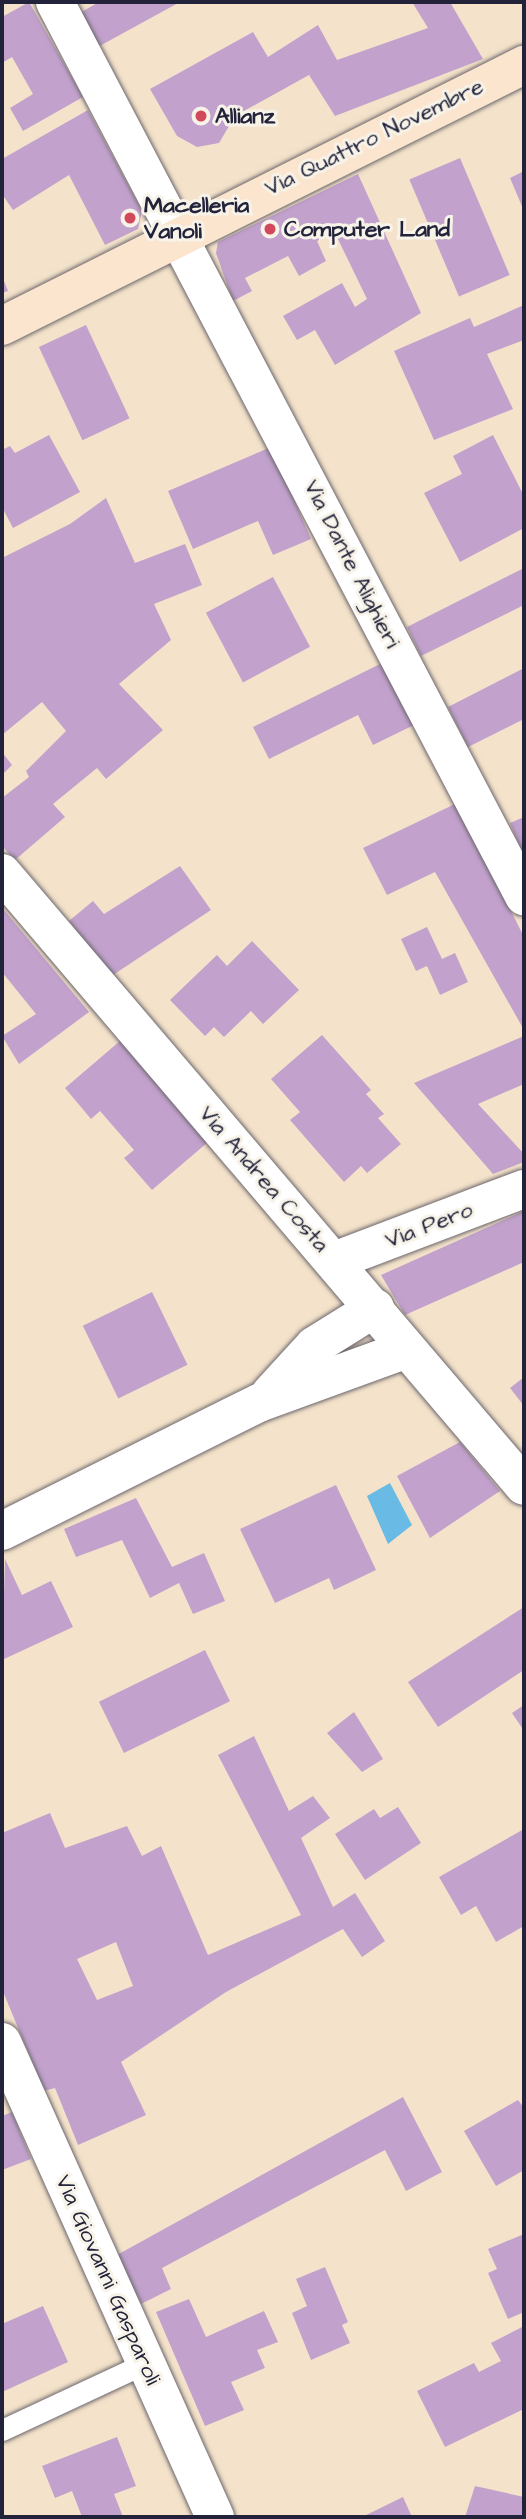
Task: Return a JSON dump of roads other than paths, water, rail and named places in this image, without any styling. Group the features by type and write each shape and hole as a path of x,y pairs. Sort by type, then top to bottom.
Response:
{"main road":[{"name":"Via Quattro Novembre","path":"2,326 179,232 524,65"},
{"path":"449,99 524,79"}],"street":[{"name":"Via Dante Alighieri","path":"55,2 179,232 524,896"},
{"name":"Via Andrea Costa","path":"2,873 375,1308 405,1350 524,1486"},
{"name":"Via Pero","path":"334,1262 524,1189"},
{"path":"259,1403 298,1370 314,1346 375,1308"},
{"path":"2,1531 259,1403 405,1350"},
{"name":"Via Giovanni Gasparoli","path":"2,2042 215,2517"}],"lane":[{"path":"2,2430 146,2363"}],"water":[{"path":"390,1483 412,1525 388,1544 367,1496"}],"place":[{"name":"Allianz","path":"201,116"},
{"name":"Macelleria Vanoli","path":"130,218"},
{"name":"Computer Land","path":"270,229"}]}
